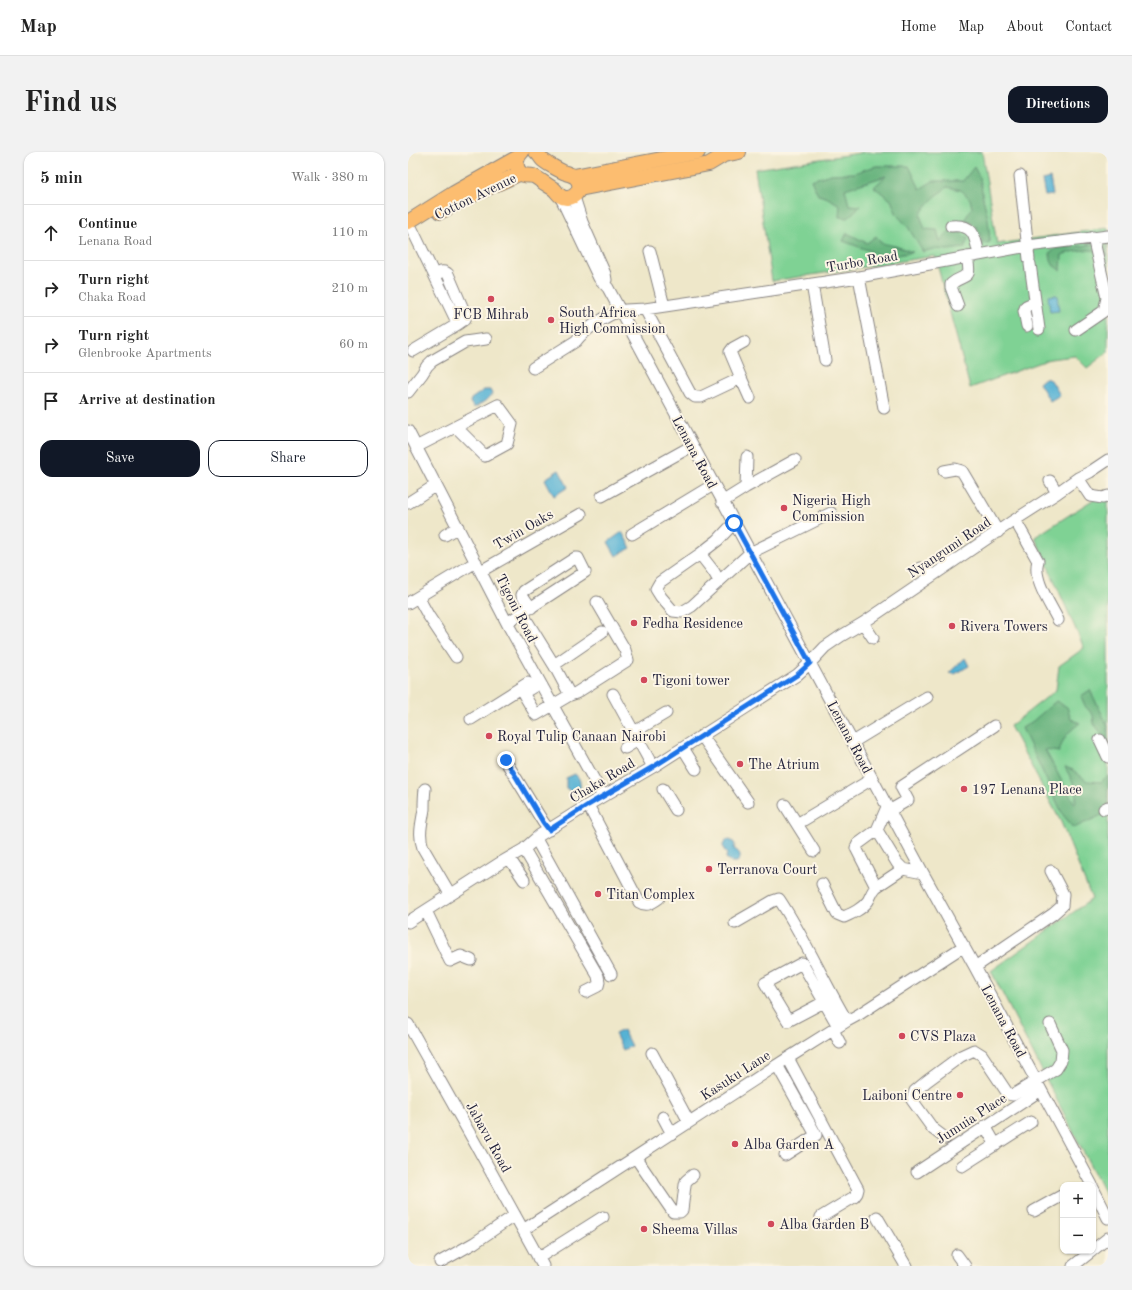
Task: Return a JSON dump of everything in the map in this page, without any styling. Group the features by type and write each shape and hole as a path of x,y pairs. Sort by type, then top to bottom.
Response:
{"main road":[{"path":"568,187 628,166 698,152"},
{"path":"520,154 517,166 530,174 568,187 709,164 718,154 739,152"},
{"name":"Cotton Avenue","path":"409,227 454,193 520,154"},
{"path":"539,156 568,187"},
{"path":"530,174 542,168 539,156"},
{"name":"Cotton Avenue","path":"409,227 444,210 530,174"}],"street":[{"path":"1020,176 1039,330"},
{"name":"Lenana Road","path":"568,187 605,274 608,288 620,311 888,809 964,946 1039,1086 1088,1182"},
{"path":"951,226 957,225 969,228 976,239 979,255"},
{"path":"409,227 458,324 413,350"},
{"name":"Turbo Road","path":"620,311 645,309 859,277 1028,246 1108,236"},
{"path":"1076,330 1104,311 1108,298 1093,237"},
{"path":"650,251 664,306"},
{"path":"958,306 951,284 969,274 967,257"},
{"path":"859,277 884,408"},
{"path":"812,284 825,360"},
{"path":"1027,326 1024,311 1026,306 1035,302"},
{"path":"645,309 693,396 698,398 701,397 741,378"},
{"path":"533,368 576,341 580,336 602,320 620,311"},
{"path":"408,392 432,361 465,342 486,339"},
{"path":"744,342 733,348 730,352 750,398"},
{"path":"416,447 498,405 512,424 507,444 485,456 456,427"},
{"name":"Tigoni Road","path":"408,431 479,566 507,623 603,796"},
{"path":"602,496 692,446"},
{"path":"746,487 747,457"},
{"path":"722,502 795,460"},
{"name":"Nyangumi Road","path":"810,663 825,647 841,636 863,623 1078,478 1108,460"},
{"path":"944,471 955,469 962,471 998,532"},
{"path":"1078,478 1090,496 1103,498 1108,496 1108,506"},
{"path":"1050,481 1057,493"},
{"path":"408,503 436,485"},
{"path":"632,534 713,485"},
{"path":"734,523 718,540 660,582 656,589 673,611 682,612 692,606 750,553 831,513"},
{"name":"Twin Oaks","path":"408,603 581,514"},
{"path":"1016,520 1038,561 1036,568 1038,581 1058,620"},
{"path":"445,535 458,527"},
{"path":"700,554 719,581"},
{"path":"507,623 526,611 585,572 578,558 575,558 524,591 522,595 526,611 570,695"},
{"path":"920,584 917,569 933,575"},
{"path":"418,597 456,657"},
{"path":"538,680 523,693 536,715 576,693 628,660 625,650 597,602"},
{"path":"863,623 873,638"},
{"path":"554,665 602,632"},
{"name":"Chaka Road","path":"408,922 450,894 524,849 542,835 588,805 653,767 797,675 810,663"},
{"path":"471,719 538,680"},
{"path":"613,694 653,767"},
{"path":"852,742 927,697"},
{"path":"625,748 636,736 666,713"},
{"path":"876,887 856,848 858,844 877,830 888,809 908,800 901,787 994,726"},
{"path":"702,736 748,802"},
{"path":"1100,740 1108,757"},
{"path":"683,748 696,769"},
{"path":"506,760 543,822 542,835 611,974"},
{"path":"797,824 872,779"},
{"path":"663,788 676,810"},
{"path":"425,789 420,840 423,848 450,894"},
{"path":"588,805 639,902 643,905 648,905 659,898"},
{"path":"785,805 814,851"},
{"path":"877,830 897,863 903,869 923,873"},
{"path":"542,835 566,880"},
{"path":"524,849 598,976 600,982 598,986 586,992"},
{"path":"509,858 524,880"},
{"path":"822,884 837,914 844,917 860,909 869,900 872,891 876,887 903,869"},
{"path":"975,967 1053,914 1062,906 1062,894 1051,871"},
{"path":"735,923 772,901 779,899 818,966 840,1026 840,1044"},
{"path":"426,911 450,961 461,956 471,960"},
{"name":"Kasuku Lane","path":"523,1230 964,946"},
{"path":"824,1002 788,1021 766,983 802,963 824,1002 840,1026"},
{"name":"Jabavu Road","path":"408,1024 540,1262"},
{"path":"945,1138 933,1129 912,1100 915,1091 961,1056 974,1050 982,1055 1008,1094 1013,1094 1039,1086 1056,1069 1061,1061 1062,1050 1050,1024"},
{"path":"652,1053 689,1122"},
{"path":"788,1058 858,1189 854,1197 821,1217"},
{"path":"778,1065 816,1135 785,1155"},
{"name":"Jumuia Place","path":"917,1172 1039,1086"},
{"path":"663,1117 672,1134"},
{"path":"962,1166 1031,1122"},
{"path":"984,1126 996,1145"},
{"path":"636,1158 673,1212 680,1212 682,1210 686,1181 693,1175"},
{"path":"1034,1211 1060,1197"},
{"name":"Lenana Road","path":"1096,1197 1108,1218"},
{"path":"440,1262 474,1243 515,1215"},
{"path":"540,1262 603,1217"},
{"path":"877,1217 906,1266"},
{"path":"1096,1248 1108,1238"},
{"path":"1073,1266 1088,1254"},
{"path":"957,1255 965,1266"}],"green space":[{"path":"866,152 982,152 997,244 1108,228 1108,352 1087,368 1075,356 1050,359 970,388 935,256 772,281 755,169"},
{"path":"876,166 909,166 920,189 933,181 963,181 974,167 980,178 988,218 990,242 983,244 978,228 973,223 965,219 972,208 970,199 961,190 947,187 929,203 920,215 925,229 937,230 940,241 949,231 961,232 968,239 964,248 948,250 933,249 923,252 908,227 897,215 891,200 874,187 886,176 845,189 849,205 860,206 848,218 839,217 840,205 826,197 818,195 811,180 831,174 854,173"},
{"path":"847,233 867,243 876,236 881,243 913,252 882,258 873,252 843,241"},
{"path":"1101,242 1108,243 1108,255 1091,250 1073,252 1062,255 1061,271 1053,265 1049,253 1057,248 1082,246"},
{"path":"1108,490 1108,1200 991,971 1092,899 1061,822 1010,726 1056,690 1059,666 1084,648 1035,537"},
{"path":"1090,690 1108,726 1108,744 1094,724 1093,715 1085,706 1081,696"},
{"path":"1056,701 1067,707 1071,719 1080,723 1066,735 1059,752 1045,750 1075,804 1077,790 1065,767 1073,770 1087,781 1101,782 1108,775 1108,812 1074,828 1063,815 1022,728 1033,721"}],"water":[{"path":"1050,178 1053,195 1045,196 1042,180"},
{"path":"1057,295 1059,311 1050,312 1048,296"},
{"path":"1045,378 1051,380 1060,395 1050,401 1039,383"},
{"path":"484,390 490,390 492,394 489,398 476,407 473,407 470,402 471,399"},
{"path":"559,470 568,487 554,496 545,479"},
{"path":"622,532 631,548 616,556 608,542"},
{"path":"965,658 969,666 955,674 949,673"},
{"path":"575,774 580,781 580,789 576,792 572,792 566,788 566,778"},
{"path":"726,840 729,840 735,844 734,849 740,855 740,859 737,862 731,862 726,858 727,852 724,850 723,845"},
{"path":"623,1030 631,1046 623,1050 615,1034"}],"place":[{"name":"FCB Mihrab","path":"491,299"},
{"name":"South Africa High Commission","path":"551,320"},
{"name":"Nigeria High Commission","path":"784,508"},
{"name":"Fedha Residence","path":"634,623"},
{"name":"Rivera Towers","path":"952,626"},
{"name":"Tigoni tower","path":"644,680"},
{"name":"Royal Tulip Canaan Nairobi","path":"489,736"},
{"name":"The Atrium","path":"740,764"},
{"name":"197 Lenana Place","path":"964,789"},
{"name":"Terranova Court","path":"709,869"},
{"name":"Titan Complex","path":"598,894"},
{"name":"CVS Plaza","path":"902,1036"},
{"name":"Laiboni Centre","path":"960,1095"},
{"name":"Alba Garden A","path":"735,1144"},
{"name":"Alba Garden B","path":"771,1224"},
{"name":"Sheema Villas","path":"644,1229"}],"route":[{"path":"506,760 549,830 702,736 797,675 810,663 734,523"}]}
